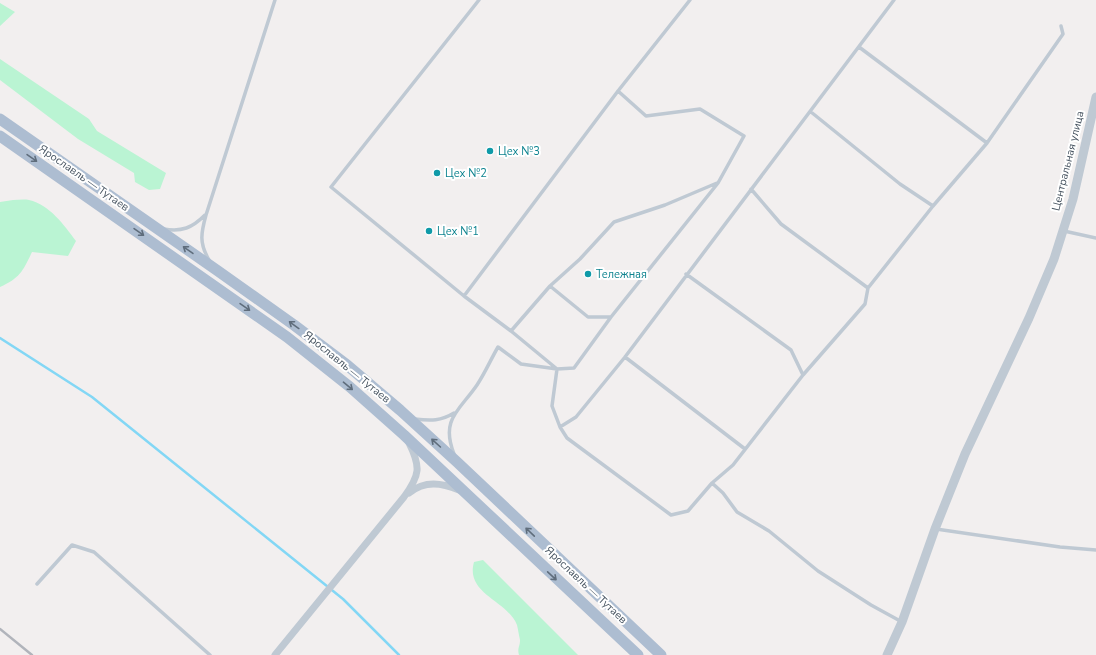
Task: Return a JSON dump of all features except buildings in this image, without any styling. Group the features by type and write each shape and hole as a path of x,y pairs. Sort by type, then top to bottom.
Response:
{"main road":[{"name":"Ярославль — Тутаев","path":"0,119 218,271 294,325 341,361 400,410 457,462 661,655"},
{"name":"Ярославль — Тутаев","path":"0,136 287,337 350,387 404,435 638,655"}],"street":[{"name":"Центральная улица","path":"887,655 902,622 935,529 965,454 1029,318 1048,273 1063,230 1092,130 1096,97"},
{"path":"275,655 414,484 417,474 417,463 414,453 404,435"},
{"path":"404,497 423,485 435,483 446,484 463,491"}],"lane":[{"path":"218,271 210,262 201,243 202,232 206,215 275,0"},
{"path":"479,0 331,186 464,296 511,331 557,369"},
{"path":"464,296 618,91 690,0"},
{"path":"560,427 576,417 625,357 750,189 811,112 894,0"},
{"path":"557,369 552,406 560,427 567,438 671,515 688,511 712,483 733,465 803,375 865,304 868,288 933,206 987,143 1063,34 1061,26"},
{"path":"860,47 987,143"},
{"path":"400,410 413,419 427,421 444,419 454,413 477,386 498,347 521,364 557,369 574,368 611,317 718,183 744,136 700,109 646,116 618,91"},
{"path":"811,112 900,184 933,206"},
{"path":"511,331 550,286 580,259 614,222 665,205 718,183"},
{"path":"750,189 781,224 868,288"},
{"path":"153,226 165,230 185,229 196,224 206,215"},
{"path":"1063,230 1096,238"},
{"path":"686,274 790,350 803,375"},
{"path":"550,286 588,317 611,317"},
{"path":"625,357 745,449"},
{"path":"454,413 449,429 450,444 457,462"},
{"path":"712,483 723,493 737,512 769,531 818,571 871,605 902,622"},
{"path":"935,529 1060,547 1096,549"},
{"path":"37,584 72,545 94,552 210,655"}],"green space":[{"path":"0,3 15,12 0,26"},
{"path":"0,59 89,119 97,131 166,173 160,189 149,190 135,182 134,173 78,139 0,80"},
{"path":"29,200 44,206 56,216 76,241 68,256 32,252 17,277 0,287 0,202"},
{"path":"483,560 578,655 519,655 518,651 520,640 517,625 512,616 488,596 476,582 473,573 474,562"}],"waterway":[{"path":"0,338 92,397 343,599 399,655"}],"railway":[{"path":"0,629 32,655"}],"place":[{"name":"Цех №3","path":"490,151"},
{"name":"Цех №2","path":"437,173"},
{"name":"Цех №1","path":"429,231"},
{"name":"Тележная","path":"588,274"}]}
